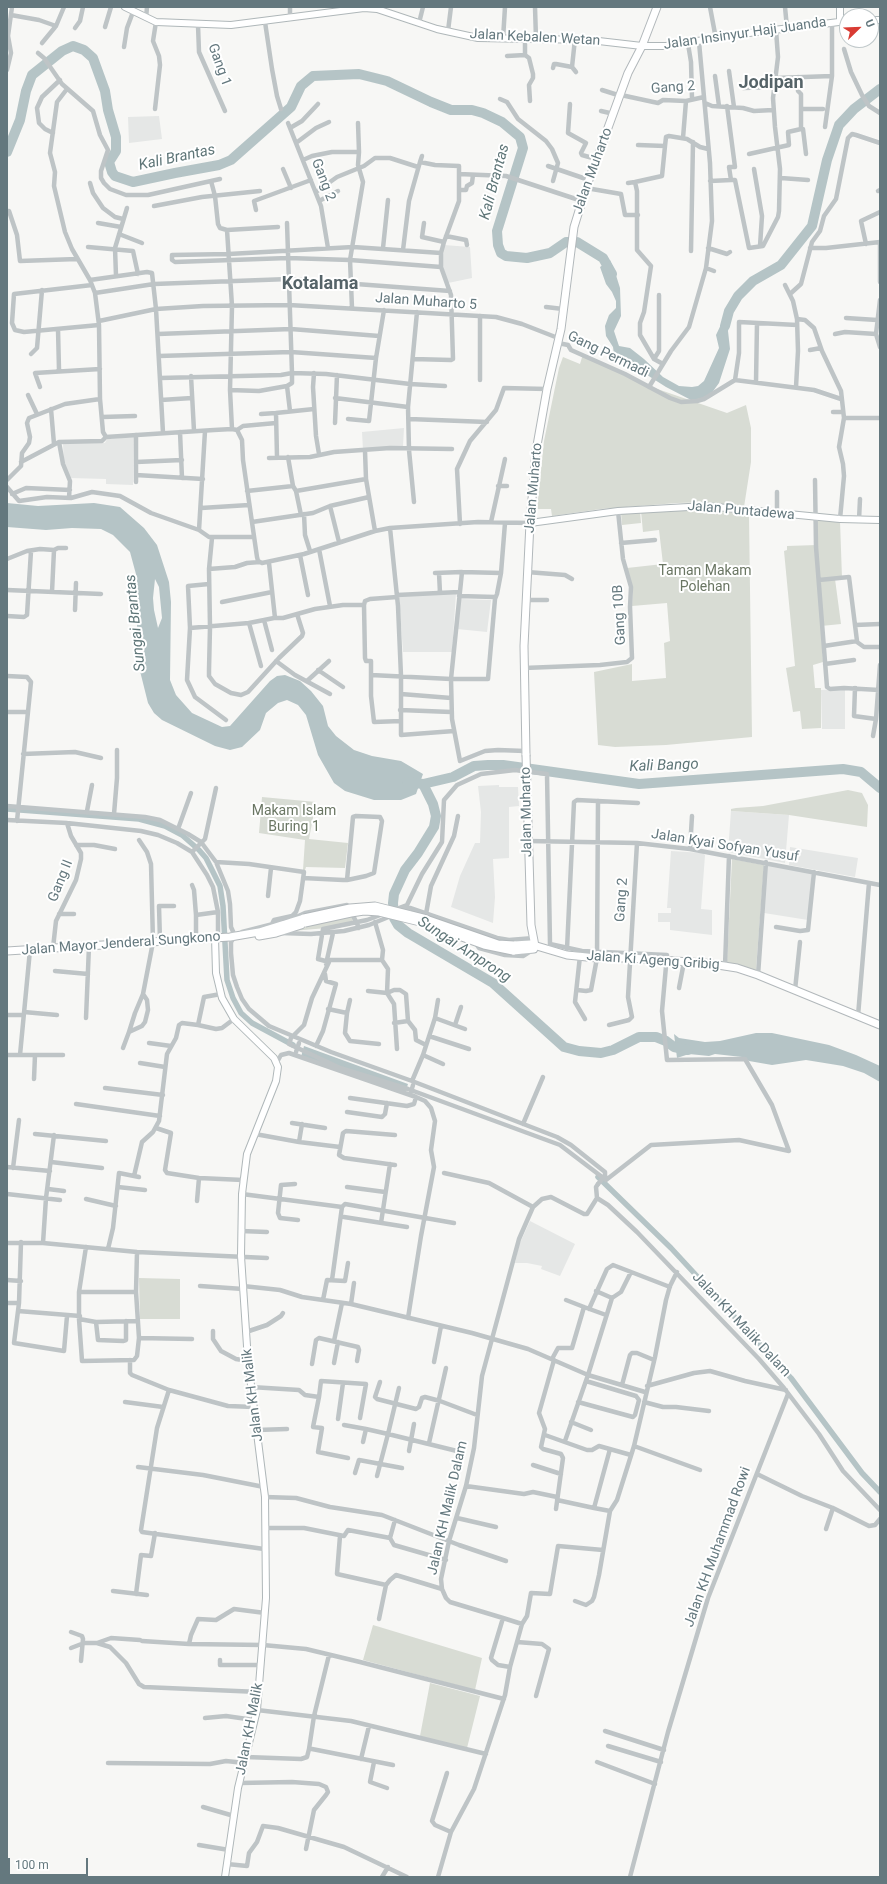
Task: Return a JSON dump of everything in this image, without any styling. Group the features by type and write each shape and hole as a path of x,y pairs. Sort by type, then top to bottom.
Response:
{"main road":[{"name":"Jalan Muharto","path":"533,943 528,841 524,668 527,572 536,451 547,389 558,340 574,227 586,188 621,96 628,73 642,46 657,7"},
{"name":"Jalan Ki Ageng Gribig","path":"303,922 350,908 375,906 415,916 513,948 533,943 567,955 597,958 630,958 725,966 758,975 880,1026"},
{"name":"Jalan Mayor Jenderal Sungkono","path":"233,936 247,937 276,933 303,922"},
{"name":"Jalan Mayor Jenderal Sungkono","path":"7,951 233,936 303,922"}],"street":[{"path":"7,70 11,53 8,36 12,7"},
{"path":"42,43 56,26 64,7"},
{"path":"75,28 80,21 83,7"},
{"path":"105,27 111,7"},
{"name":"Jalan Kebalen Wetan","path":"125,7 156,22 198,25 232,25 265,22 342,9 377,8 419,23 478,38 575,39 642,46"},
{"path":"146,18 148,7"},
{"path":"290,7 290,18"},
{"path":"419,23 423,7"},
{"path":"448,31 451,7"},
{"path":"503,39 505,7"},
{"path":"535,7 536,39"},
{"path":"710,7 716,39"},
{"path":"785,7 787,28"},
{"path":"124,47 127,28 133,12"},
{"path":"11,15 39,20 56,26"},
{"path":"155,109 160,65 159,56 153,41 156,22"},
{"path":"265,22 277,96 282,109"},
{"name":"Jalan Insinyur Haji Juanda","path":"642,46 688,44 787,28 839,22"},
{"path":"825,127 832,76 832,23"},
{"name":"Gang 1","path":"198,25 199,52 225,111"},
{"path":"710,181 735,180 748,248 763,246 768,240 778,217 780,178 773,110 778,57 776,30"},
{"path":"525,39 525,55"},
{"path":"572,67 575,39"},
{"path":"649,387 652,379 662,364 689,327 706,268 712,221 708,149 699,42"},
{"path":"688,44 691,64 692,99"},
{"path":"844,49 851,72 862,95 869,106 880,113"},
{"path":"38,53 68,89 93,111 100,135 108,150 101,171 101,178 110,189 126,195 148,195 220,179"},
{"path":"507,56 525,55 529,58 533,74 533,78 529,85 530,101"},
{"path":"553,68 554,64 556,64 572,67 576,72"},
{"path":"729,71 734,107"},
{"path":"715,76 719,106"},
{"path":"776,78 832,76"},
{"path":"798,77 801,129 803,129 806,154"},
{"path":"54,133 45,129 39,123 37,108 42,97 60,80"},
{"path":"743,88 775,88"},
{"path":"68,89 57,102 54,133 50,153 55,172 54,186 65,232 95,293 99,323 100,399 103,432 106,437"},
{"path":"602,90 621,96"},
{"name":"Gang 2","path":"621,96 658,103 663,100 686,101 704,97"},
{"path":"500,99 507,102 518,119 548,143 558,160 553,181"},
{"path":"683,138 686,101"},
{"path":"704,103 712,106 727,106 754,111 773,110"},
{"path":"290,128 302,121 318,104"},
{"path":"570,104 568,133 586,143 581,153 582,155 596,160"},
{"path":"727,106 735,167 729,167 731,180"},
{"path":"801,109 823,109"},
{"path":"601,111 614,114"},
{"path":"296,143 316,128 329,122"},
{"name":"Gang 2","path":"288,123 304,160 324,215 328,248"},
{"path":"352,308 350,260 363,186 359,168 358,123"},
{"path":"750,154 789,145 788,132 801,129"},
{"path":"790,294 800,284 814,237 820,231 824,216 836,199 848,138 852,134 856,134 880,143"},
{"path":"628,183 662,176 667,136 683,138 700,147 708,149"},
{"path":"691,252 693,142"},
{"path":"638,145 665,146"},
{"path":"304,160 312,156 332,152 359,152"},
{"path":"403,250 409,201 422,156"},
{"path":"316,192 337,177 359,168 375,158 385,157 419,164 435,165 458,163 460,190 457,208 441,254 441,267 450,291 453,314 453,359 413,359"},
{"path":"548,166 589,180"},
{"path":"754,169 762,216 760,246"},
{"path":"283,170 291,188"},
{"path":"459,174 506,176 582,200"},
{"path":"460,190 466,190 467,186 472,183 472,175"},
{"path":"780,178 808,180"},
{"path":"256,210 254,201 311,180"},
{"path":"211,181 215,196 218,226 227,230 278,227"},
{"path":"635,182 637,190 638,215 637,250 649,261 651,268 640,332 654,359 662,364"},
{"path":"90,183 92,193 103,208 115,217 124,219"},
{"path":"586,188 621,194 625,215 638,215"},
{"path":"154,206 215,196 260,191"},
{"path":"319,201 338,191"},
{"path":"382,248 388,200"},
{"path":"116,276 116,248 127,208"},
{"path":"9,211 17,235 20,261 77,259"},
{"path":"866,244 861,221 880,212"},
{"path":"98,223 121,227"},
{"path":"424,223 422,237 444,242"},
{"path":"230,390 259,391 288,386 292,383 287,224"},
{"path":"227,230 232,306 230,375 232,429"},
{"path":"119,234 142,243"},
{"path":"446,236 466,240 467,246"},
{"path":"810,248 817,249 880,242 880,282"},
{"path":"88,247 116,248 134,251 138,274"},
{"path":"441,254 382,248 353,247 229,254 173,254 172,256 175,262 288,258 350,260 441,267"},
{"path":"708,248 727,254 730,252"},
{"path":"706,268 714,271"},
{"path":"31,354 37,348 42,290 91,283 116,276 152,273 158,334 163,433"},
{"path":"95,293 154,284 288,279 450,291"},
{"path":"785,285 790,294 798,325 796,387"},
{"name":"Jalan Muharto 5","path":"42,290 14,294 13,328 19,332 58,329 99,323 156,309 289,305 453,314 506,319 558,340"},
{"path":"654,359 659,351 659,295"},
{"path":"880,302 876,334 880,347"},
{"path":"546,307 563,309"},
{"path":"348,419 369,421 376,358 384,310"},
{"path":"414,502 408,448 408,407 417,312"},
{"path":"480,316 480,380"},
{"path":"846,318 877,320"},
{"path":"797,319 802,319 814,328 821,348 840,386 844,412 839,447 844,476 840,520"},
{"path":"798,325 739,322 739,353 735,380 814,390 841,399"},
{"path":"756,382 757,323"},
{"path":"58,329 59,370"},
{"path":"158,334 291,330 379,336"},
{"path":"836,334 845,332 876,334"},
{"name":"Gang Permadi","path":"558,340 568,345 571,350 625,374 676,400 697,402 704,400 735,380"},
{"path":"810,350 821,348"},
{"path":"159,356 291,352 376,358"},
{"path":"40,387 35,373 59,370 100,369"},
{"path":"160,378 314,373 410,384 445,386"},
{"path":"314,373 314,409 319,454"},
{"path":"335,423 337,375"},
{"path":"191,376 194,432"},
{"path":"288,386 290,411"},
{"path":"460,524 457,469 470,441 487,422 499,405 504,388 547,389"},
{"path":"28,395 37,414"},
{"path":"161,400 192,398"},
{"path":"335,398 408,407"},
{"path":"7,480 21,466 22,453 30,441 27,421 37,414 65,404 100,399"},
{"path":"51,409 57,443 70,481 69,498"},
{"path":"260,414 314,409"},
{"path":"833,412 844,412"},
{"path":"276,413 277,457"},
{"path":"102,417 135,416"},
{"path":"844,418 880,418"},
{"path":"409,419 487,422"},
{"path":"21,462 57,443 102,441 106,437 232,429 237,430 243,426 276,423"},
{"path":"237,430 242,440 253,537 257,557 260,562"},
{"path":"199,530 204,431"},
{"path":"180,432 182,478"},
{"path":"136,435 136,482"},
{"path":"268,458 310,457 319,454 408,448 452,449"},
{"path":"365,451 366,479 375,531"},
{"path":"288,457 293,486 296,491 302,514 304,535 310,551"},
{"path":"491,522 505,459"},
{"path":"136,462 182,460"},
{"path":"136,474 202,479"},
{"path":"296,491 366,479"},
{"path":"815,480 814,517 828,688 879,690"},
{"path":"247,492 293,486"},
{"path":"498,486 507,486"},
{"path":"7,487 16,500 20,502 47,497 69,498 92,492 120,496 158,516 199,530 212,538 253,537"},
{"path":"12,494 26,488 70,490"},
{"path":"777,492 777,514"},
{"path":"252,522 317,512 330,506 369,497"},
{"path":"859,520 860,499"},
{"path":"200,508 249,505"},
{"path":"330,506 339,542"},
{"name":"Jalan Puntadewa","path":"530,523 618,511 706,506 840,520 880,520"},
{"name":"Gang 10B","path":"524,668 600,665 631,660 631,587 625,569 618,511"},
{"path":"209,569 235,567 246,563 268,563 375,531 390,528 491,522 530,523"},
{"path":"371,675 451,679 488,679 495,597 498,594 501,573 505,523"},
{"path":"390,528 397,596 401,676 401,735 454,731"},
{"path":"212,538 209,569 209,676 215,684 226,691 238,695 248,692 276,661 303,635 297,614"},
{"path":"621,543 656,540"},
{"path":"7,559 30,551 66,548"},
{"path":"319,548 330,606"},
{"path":"52,592 54,550"},
{"path":"7,616 26,616 30,551"},
{"path":"300,554 308,595"},
{"path":"268,563 275,618"},
{"path":"462,572 451,679 454,731 460,761 484,751 498,750 526,753"},
{"path":"527,572 565,575 572,579"},
{"path":"440,593 437,573 501,573"},
{"path":"819,580 849,578 857,642"},
{"path":"75,610 76,584"},
{"path":"209,584 188,586 190,628 188,684 195,697 226,720"},
{"path":"7,590 101,594"},
{"path":"222,602 272,592"},
{"path":"401,721 374,722 371,661 366,660 365,658 365,601 370,599 397,596 440,593 495,597"},
{"path":"526,600 547,600"},
{"path":"190,628 249,623 283,618 330,606 364,605"},
{"path":"264,620 272,650"},
{"path":"249,623 261,666"},
{"path":"856,625 880,624"},
{"path":"824,646 857,642 864,647 880,647"},
{"path":"825,664 854,660"},
{"path":"276,661 295,675 330,694"},
{"path":"307,681 329,661"},
{"path":"873,736 879,690 880,665"},
{"path":"318,670 343,687"},
{"path":"7,676 27,677 30,680 17,820"},
{"path":"855,688 854,716 876,719"},
{"path":"401,694 451,698"},
{"path":"400,710 452,712"},
{"path":"7,712 27,712"},
{"path":"114,814 118,778 117,750"},
{"path":"23,754 75,752 101,758"},
{"path":"515,770 547,774 550,944 582,951 667,955 662,1011 667,1060 745,1059 772,1105 789,1150 739,1140 651,1145 606,1180 560,1145 408,1089 340,1068 289,1044 291,1038 304,1025 312,998 329,962 318,959 323,929 367,920 407,905 422,874 442,842 444,800 457,785 481,774 515,770"},
{"path":"87,812 92,785"},
{"path":"193,851 205,839 216,788"},
{"path":"178,829 191,793"},
{"path":"567,955 574,802 577,800 638,803"},
{"path":"577,990 591,990 597,958 599,842 596,820 598,801"},
{"path":"7,806 114,814 160,820 178,829 200,843 216,862 228,891 230,904 230,927 233,936 231,942 232,966 237,987 248,1009 269,1026 300,1041 558,1137 571,1144 605,1172 605,1176 596,1187 597,1198 585,1215 551,1197 542,1199 533,1207 489,1183 444,1173"},
{"path":"426,914 432,886 454,836 458,816"},
{"path":"690,849 692,816"},
{"path":"303,878 347,880 370,875 375,871 382,821 380,818 353,817 347,880"},
{"path":"7,820 67,823 141,831 158,835 193,851 213,887 218,912 216,973 221,994 234,1019 277,1062 284,1053 295,1053 410,1093 425,1102 431,1108 435,1121 431,1150 434,1167 408,1318"},
{"name":"Gang II","path":"53,948 54,927 76,880 82,859 81,853 67,823"},
{"path":"139,840 147,852 151,864 157,942"},
{"name":"Jalan Kyai Sofyan Yusuf","path":"528,841 637,843 690,849 766,862 880,885"},
{"name":"Gang 2","path":"609,1025 632,1018 628,999 637,843"},
{"path":"76,845 94,845 115,849"},
{"path":"725,966 729,856"},
{"path":"82,859 87,860"},
{"path":"216,862 304,872 300,901 296,912 292,916 274,920 272,924"},
{"path":"758,975 766,862"},
{"path":"268,896 271,868"},
{"path":"776,927 800,931 808,930 814,872"},
{"path":"858,1016 869,883"},
{"path":"192,885 194,890 196,914 196,938"},
{"path":"233,936 245,931 295,918 304,913 347,905 359,928"},
{"path":"123,1048 130,1032 135,1013 144,994 157,942 159,906 174,906"},
{"path":"276,933 332,933 359,928 407,909 509,940 533,943 526,955 519,956 489,951 477,946 471,929"},
{"path":"196,914 218,912"},
{"path":"59,914 74,914"},
{"path":"377,922 383,950 382,960 388,969 387,993 394,1004 394,1023 397,1049"},
{"path":"316,1046 321,1032 323,1031 336,984 325,979 332,933"},
{"path":"795,990 800,942"},
{"path":"86,1018 89,946"},
{"path":"20,1055 30,950"},
{"path":"580,956 575,1003 585,1019"},
{"path":"327,960 382,960"},
{"path":"679,988 684,962"},
{"path":"55,972 88,974"},
{"path":"368,991 387,993 394,990 400,990 406,994 408,1022 415,1030 416,1040 426,1046"},
{"path":"130,1032 142,1026 147,1016 148,1005 144,994"},
{"path":"198,1025 204,997 221,994"},
{"path":"350,1000 347,1013 346,1033 350,1041 379,1044"},
{"path":"410,1093 435,1018 438,1000"},
{"path":"455,1025 461,1007"},
{"path":"328,1009 347,1013"},
{"path":"7,1015 56,1015"},
{"path":"435,1018 465,1029"},
{"path":"108,1249 114,1228 120,1173 136,1177 142,1142 156,1128 160,1116 166,1067 171,1046 176,1038 179,1025 182,1023 219,1029 234,1019"},
{"path":"394,1023 408,1022"},
{"path":"429,1036 469,1049"},
{"path":"295,1053 300,1041"},
{"path":"149,1043 171,1046"},
{"path":"7,1055 63,1055"},
{"path":"34,1079 35,1055"},
{"path":"423,1055 443,1064"},
{"name":"Jalan KH Malik","path":"224,1877 240,1783 259,1692 265,1612 265,1497 248,1361 241,1256 242,1194 247,1154 278,1075 277,1062"},
{"path":"140,1063 166,1067"},
{"path":"523,1124 543,1077"},
{"path":"105,1088 163,1095"},
{"path":"350,1098 410,1106 414,1104 416,1097"},
{"path":"76,1104 160,1116"},
{"path":"347,1112 382,1117 386,1114 387,1104"},
{"path":"13,1168 19,1120"},
{"path":"292,1123 325,1128"},
{"path":"299,1142 302,1124"},
{"path":"156,1128 171,1134 166,1172 199,1178 244,1180"},
{"path":"381,1223 385,1192 392,1164 341,1158 340,1147 343,1133 346,1131 395,1135"},
{"path":"35,1134 106,1141"},
{"path":"254,1134 340,1147"},
{"path":"44,1243 46,1198 54,1135"},
{"path":"51,1162 102,1168"},
{"path":"7,1167 50,1171"},
{"path":"197,1201 199,1178"},
{"path":"295,1184 282,1184 278,1213 280,1218 298,1220"},
{"path":"118,1187 145,1190"},
{"path":"347,1187 385,1192"},
{"path":"48,1189 64,1190"},
{"path":"7,1194 60,1200"},
{"path":"242,1194 342,1207 348,1204 454,1223"},
{"name":"Jalan KH Malik Dalam","path":"597,1198 608,1205 677,1272 787,1392"},
{"path":"86,1199 116,1206"},
{"path":"332,1280 342,1207"},
{"name":"Jalan KH Malik Dalam","path":"522,1624 450,1602 442,1590 441,1579 449,1541 466,1486 474,1448 482,1376 491,1339 519,1239 533,1207"},
{"path":"344,1217 407,1227"},
{"path":"241,1231 267,1232"},
{"path":"21,1242 21,1281 14,1343 63,1351 66,1349 67,1316"},
{"path":"7,1243 44,1243 137,1252 267,1258"},
{"path":"86,1247 80,1292 82,1361 135,1360 137,1356 139,1338 136,1292 137,1252"},
{"path":"323,1300 327,1280 344,1281 348,1263"},
{"path":"556,1509 563,1456 544,1449 541,1444 545,1429 539,1413 553,1360 558,1348 572,1348 587,1308 607,1269 611,1266 616,1265 670,1286"},
{"path":"564,1441 586,1381 612,1298 621,1292 631,1272"},
{"name":"Jalan KH Malik Dalam","path":"575,1601 586,1605 592,1601 599,1575 610,1511 617,1500 634,1446 666,1300 670,1286 677,1272"},
{"path":"7,1280 21,1281"},
{"path":"351,1304 354,1283"},
{"path":"200,1286 280,1290 302,1297 351,1304 528,1349 588,1375 646,1392"},
{"path":"596,1291 612,1298"},
{"path":"80,1292 136,1292"},
{"path":"566,1300 606,1315"},
{"path":"7,1303 19,1303"},
{"path":"334,1363 342,1303"},
{"path":"18,1311 67,1316 96,1322 137,1321"},
{"path":"246,1332 267,1325 283,1313"},
{"path":"96,1322 98,1340 124,1341 126,1340 126,1321"},
{"path":"434,1362 441,1326"},
{"path":"213,1331 213,1339 221,1351 236,1359 248,1361"},
{"path":"139,1338 192,1339"},
{"path":"312,1364 317,1338 358,1347 360,1350 357,1361"},
{"path":"622,1385 630,1355 632,1353 637,1353 654,1360"},
{"path":"130,1360 130,1373 132,1375 169,1390 228,1406 254,1407"},
{"path":"429,1443 440,1401 446,1368"},
{"path":"647,1386 694,1373 710,1371 787,1392 819,1434 843,1470 880,1510"},
{"path":"348,1458 318,1452 322,1428 313,1427 319,1397 320,1381 366,1384 360,1418"},
{"path":"578,1402 633,1417 635,1415 639,1400 636,1396 586,1381"},
{"path":"380,1382 376,1399 416,1409 419,1407 424,1397 440,1401 477,1415"},
{"path":"338,1419 343,1383"},
{"path":"251,1387 299,1390 305,1395 319,1397"},
{"path":"378,1476 399,1388"},
{"path":"169,1390 157,1428 152,1469 141,1530 142,1532 264,1549"},
{"name":"Jalan KH Muhammad Rowi","path":"630,1877 664,1750 708,1598 757,1474 787,1392"},
{"path":"125,1402 163,1407"},
{"path":"644,1402 663,1407 709,1411"},
{"path":"571,1422 591,1430"},
{"path":"409,1451 414,1424"},
{"path":"344,1425 429,1443 461,1452"},
{"path":"257,1430 287,1429"},
{"path":"363,1442 366,1429"},
{"path":"545,1435 590,1450 597,1446 630,1455"},
{"path":"634,1446 700,1470"},
{"path":"594,1508 610,1449"},
{"path":"355,1472 358,1460 402,1468"},
{"path":"533,1465 561,1474"},
{"path":"138,1467 203,1476 264,1487"},
{"path":"757,1474 802,1496 833,1508 868,1526 875,1525 880,1519"},
{"path":"466,1486 524,1494 533,1492 610,1511"},
{"path":"265,1497 296,1498 330,1507 382,1515 506,1561"},
{"path":"826,1529 833,1508"},
{"path":"457,1518 496,1527"},
{"path":"390,1538 395,1520"},
{"path":"265,1528 304,1528 340,1536 345,1536 348,1530 390,1538 394,1544 446,1560"},
{"path":"136,1594 141,1554 151,1556 155,1534"},
{"path":"340,1536 337,1574 386,1586"},
{"path":"438,1877 451,1832 474,1789 486,1754 504,1699 510,1668 522,1624 527,1616 531,1593 548,1595 550,1593 558,1546 603,1550"},
{"path":"379,1619 386,1586 396,1574 442,1590"},
{"path":"113,1591 147,1595"},
{"path":"189,1644 197,1619 216,1620 234,1609 265,1612"},
{"path":"503,1618 491,1658 498,1665 510,1668"},
{"path":"71,1632 82,1636 84,1644 81,1661"},
{"path":"71,1648 84,1644 97,1643 111,1638 189,1644 263,1645 306,1650 504,1699"},
{"path":"517,1642 542,1644 549,1649 536,1696"},
{"path":"97,1643 114,1650 126,1663 141,1686 259,1692"},
{"path":"108,1763 210,1764 226,1761 301,1759 307,1757 314,1716 328,1655"},
{"path":"220,1660 220,1664 261,1664"},
{"path":"256,1710 351,1721 486,1754"},
{"path":"205,1718 226,1716 254,1720"},
{"path":"361,1759 369,1726"},
{"path":"605,1731 664,1750"},
{"path":"608,1746 661,1762"},
{"path":"309,1749 393,1765"},
{"path":"374,1762 370,1782 387,1788"},
{"path":"597,1762 655,1784"},
{"path":"447,1773 432,1821 435,1825 451,1832"},
{"path":"240,1783 292,1782 319,1784 326,1787 328,1792 326,1796 314,1810 310,1837 306,1849"},
{"path":"203,1807 234,1816"},
{"path":"227,1864 247,1866 249,1853 257,1842 262,1826 278,1828 344,1847 408,1877"},
{"path":"199,1845 229,1850"},
{"path":"382,1877 388,1867"}],"shaded area":[{"path":"159,116 162,139 129,143 128,117"},
{"path":"444,245 470,247 472,278 448,283 442,263"},
{"path":"610,260 620,288 621,316 614,331 619,346 630,348 663,377 679,386 698,386 704,381 719,348 716,335 726,314 731,315 728,331 730,349 719,383 711,394 704,398 691,400 666,387 614,354 613,347 606,336 605,326 609,315 616,308 616,301 606,284 600,267"},
{"path":"404,428 403,446 363,450 362,432"},
{"path":"134,437 133,485 106,484 106,479 70,478 64,467 63,443 105,443 107,439"},
{"path":"7,503 38,506 94,503 120,507 144,528 157,545 169,582 171,602 170,680 176,695 192,713 222,727 230,726 270,681 277,676 285,675 300,681 311,691 323,706 328,726 336,736 354,750 372,756 401,761 423,774 416,794 401,800 374,800 345,791 334,783 318,755 306,715 298,705 287,700 278,703 266,713 260,730 242,747 230,750 215,746 162,720 154,713 148,703 137,659 137,578 130,552 113,535 101,529 72,528 46,530 7,527","holes":["155,579 159,587 162,618 158,628 153,598"]},
{"path":"456,593 452,652 403,652 399,596"},
{"path":"460,599 491,600 487,632 457,629"},
{"path":"845,689 845,729 822,729 821,690"},
{"path":"499,785 499,787 518,787 519,806 509,807 509,858 493,859 495,897 493,923 451,907 460,876 475,843 480,843 481,812 478,786"},
{"path":"731,811 789,815 785,863 728,852"},
{"path":"790,847 858,858 855,877 789,865"},
{"path":"671,851 703,853 705,855 701,909 712,910 712,935 670,930 670,922 658,922 658,913 671,913 671,908 667,908"},
{"path":"767,865 812,873 808,920 764,913"},
{"path":"756,1033 772,1033 829,1045 856,1055 880,1066 880,1082 864,1073 843,1066 806,1060 772,1065 749,1061 742,1057 715,1054 709,1056 689,1054 677,1058 674,1034 679,1038 705,1042 720,1041"},
{"path":"304,1046 408,1084 405,1093 301,1057"},
{"path":"530,1221 575,1244 560,1276 541,1269 542,1266 527,1263 515,1263 519,1245"}],"green space":[{"path":"583,354 640,383 727,413 746,405 751,428 751,462 744,507 707,502 677,503 601,509 552,516 551,509 537,509 544,441 559,368 563,357 580,364"},
{"name":"Taman Makam Polehan","path":"677,509 723,511 749,515 752,737 666,745 615,747 598,745 594,672 632,664 632,681 666,678 664,643 670,641 667,603 632,606 633,590 627,568 663,564 659,530 643,532 641,511"},
{"path":"640,511 641,523 622,525 621,513"},
{"name":"Taman Makam Polehan","path":"816,520 840,521 842,578 835,579 841,624 821,626 823,662 813,665 815,688 821,688 821,728 802,729 800,711 793,712 786,668 795,666 784,551 787,550 787,546 817,545"},
{"path":"848,790 862,793 868,805 867,827 789,815 731,811 731,809 736,808 763,806"},
{"name":"Makam Islam Buring 1","path":"262,797 316,802 309,839 348,843 345,868 306,867 305,870 303,870 305,840 259,833"},
{"path":"732,859 764,865 756,970 727,962"},
{"path":"352,916 353,920 350,926 292,931 293,929"},
{"path":"139,1278 180,1279 180,1319 140,1319"},
{"path":"373,1625 482,1658 475,1690 363,1660"},
{"path":"430,1683 480,1696 467,1748 420,1736"}],"waterway":[{"name":"Kali Brantas","path":"7,152 20,120 26,91 32,75 62,51 73,46 84,50 93,58 105,91 108,110 116,137 116,151 109,162 112,172 115,176 133,182 219,165 231,160 291,107 301,86 313,76 359,74 387,81 451,110 472,110 483,113 502,122 520,137 523,148 497,231 498,245 501,253 506,256 527,258 550,253 566,242 577,242 603,258 612,274"},
{"name":"Kali Brantas","path":"725,326 729,311 738,296 753,281 781,265 812,226 827,160 839,125 854,109 880,89"},
{"name":"Kali Bango","path":"407,782 423,784 453,777 474,766 488,765 503,765 639,784 843,769 861,772 880,788"},
{"name":"Sungai Amprong","path":"423,784 433,804 436,816 434,827 418,853 405,870 394,894 394,918 398,925 408,933 493,983 564,1047 579,1051 601,1053 613,1050 639,1037 656,1037 666,1041 674,1047 688,1050"},
{"path":"7,809 139,819 165,826 182,835 206,858 220,886 223,906 227,980 233,998 241,1013 252,1023 293,1045"},
{"path":"598,1177 671,1248 791,1378 862,1473 880,1492"}],"district":[{"name":"Jodipan","path":"771,83"},
{"name":"Kotalama","path":"320,284"}],"water label":[{"name":"Sungai Brantas","path":"136,623"}]}
